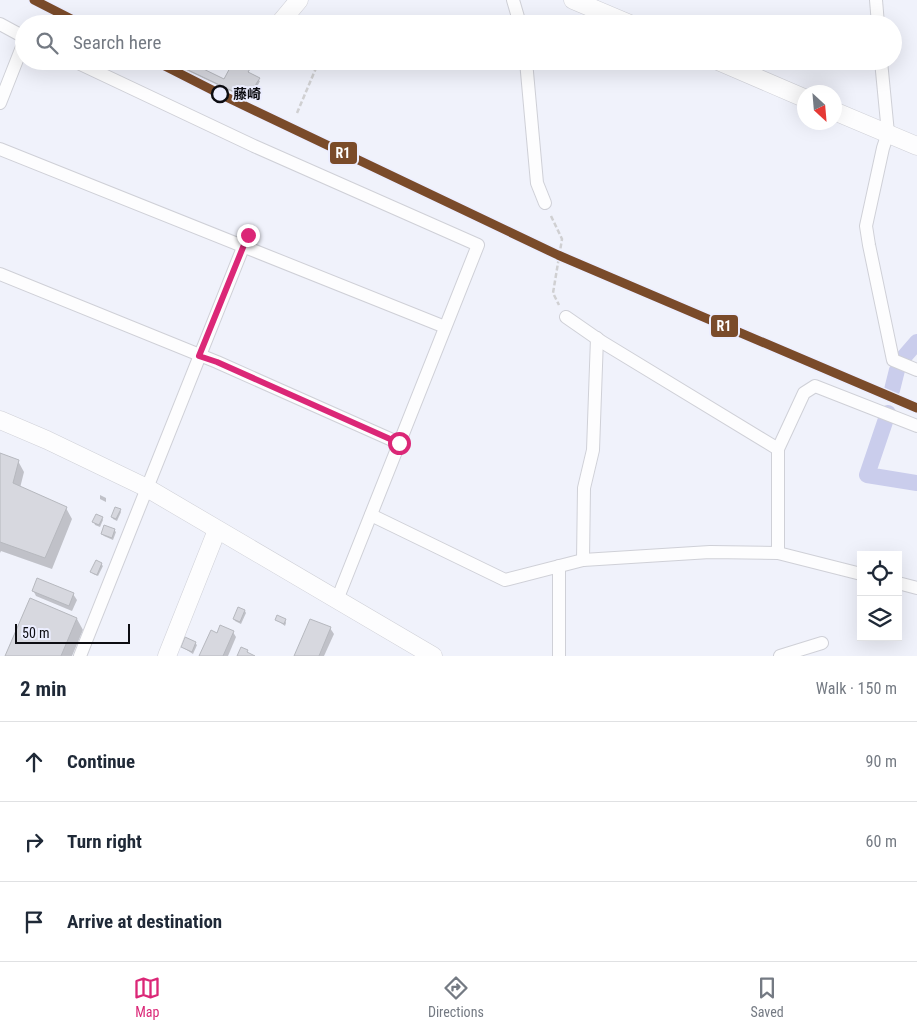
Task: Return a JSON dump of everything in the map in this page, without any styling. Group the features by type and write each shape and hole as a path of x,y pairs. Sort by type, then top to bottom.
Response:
{"street":[{"path":"286,15 299,0"},
{"path":"513,0 517,15"},
{"path":"574,0 609,15"},
{"path":"876,0 877,15"},
{"path":"0,24 15,32"},
{"path":"0,103 15,65"},
{"path":"93,70 254,146 478,245 337,600"},
{"path":"527,70 537,183 545,203"},
{"path":"739,70 797,95"},
{"path":"882,70 888,133 882,148 866,226 893,360 917,370"},
{"path":"842,113 917,146"},
{"path":"0,149 246,241 445,327"},
{"path":"80,656 246,241"},
{"path":"0,274 217,362 399,443"},
{"path":"566,317 778,449"},
{"path":"583,560 584,488 593,450 597,338"},
{"path":"778,553 778,449 804,393 815,386 917,426"},
{"path":"0,420 147,488 433,656"},
{"path":"371,515 505,580 583,560 710,552 778,553 857,573"},
{"path":"166,656 218,530"},
{"path":"559,566 559,656"},
{"path":"902,584 917,588"},
{"path":"780,656 822,643"}],"path":[{"path":"297,113 315,70"},
{"path":"545,203 562,239 553,293 566,317"}],"building":[{"path":"188,70 206,70 224,79 229,70 249,70 248,72 260,78 256,84 255,91 243,96"},
{"path":"0,453 19,460 13,483 67,507 45,558 0,542"},
{"path":"115,507 121,509 116,519 111,517"},
{"path":"96,514 103,517 99,525 92,522"},
{"path":"104,525 115,529 112,538 101,534"},
{"path":"96,560 102,563 97,575 90,572"},
{"path":"37,578 74,593 69,606 32,591"},
{"path":"30,598 77,618 61,656 5,656"},
{"path":"238,607 245,610 240,622 233,619"},
{"path":"277,615 286,619 284,624 275,620"},
{"path":"310,619 331,627 319,656 294,656"},
{"path":"220,625 234,631 223,656 199,656 211,630 217,633"},
{"path":"185,637 196,642 192,652 181,647"},
{"path":"241,647 248,650 247,652 255,656 237,656"}],"waterway":[{"path":"904,357 917,342"},
{"path":"892,390 897,370"},
{"path":"888,413 867,475 917,483"}],"transit line":[{"name":"R1","path":"34,0 63,15"},
{"name":"R1","path":"173,70 558,255 917,408"}],"place":[{"name":"藤崎","path":"220,94"}],"route":[{"path":"248,235 199,356 217,362 399,443"}]}
